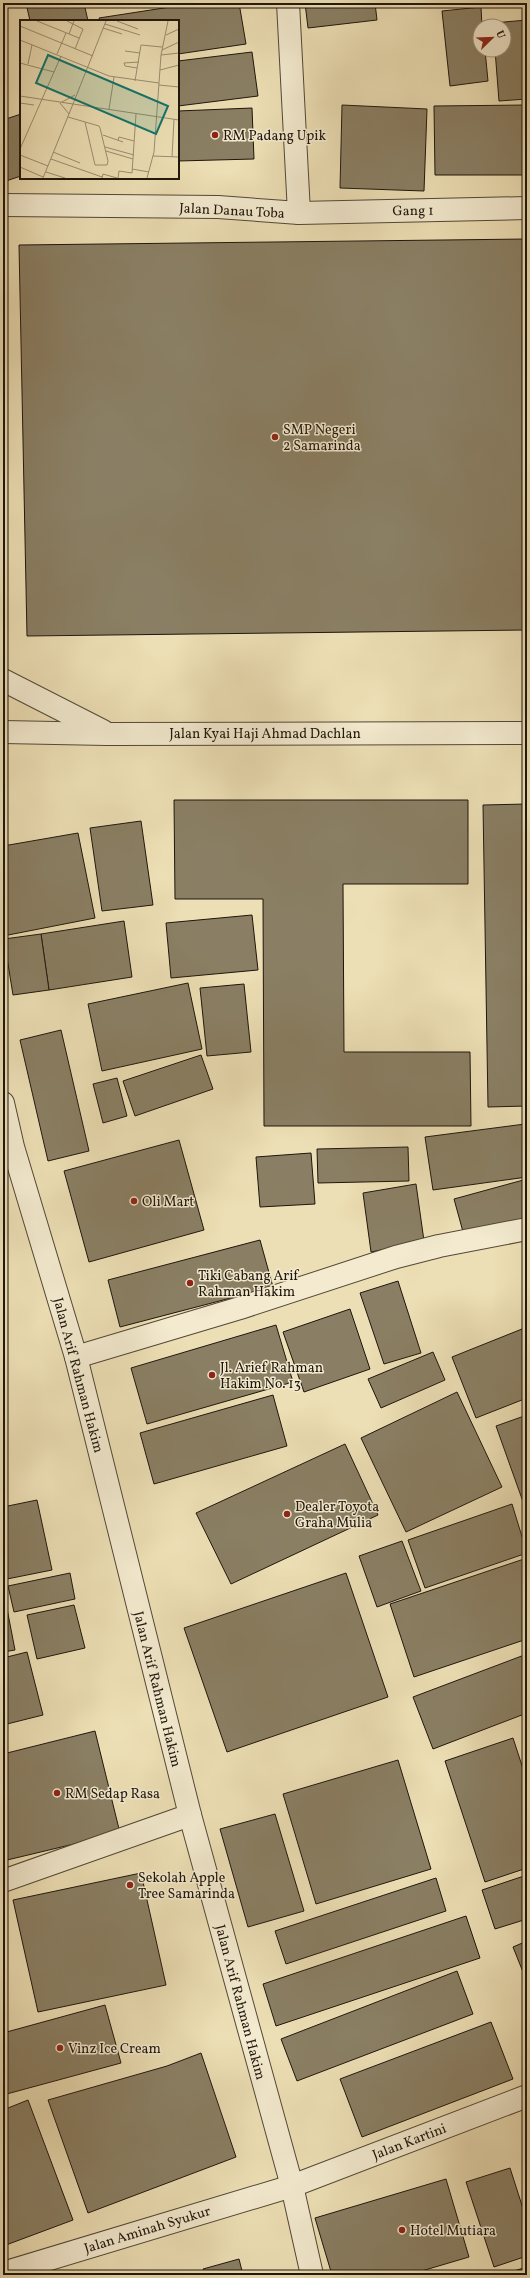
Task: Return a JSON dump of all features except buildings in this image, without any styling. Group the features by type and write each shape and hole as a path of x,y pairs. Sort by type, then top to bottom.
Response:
{"street":[{"name":"Jalan Danau Toba","path":"3,205 218,207 299,213 288,3"},
{"name":"Gang 1","path":"299,213 527,208"},
{"path":"3,680 107,734"},
{"name":"Jalan Kyai Haji Ahmad Dachlan","path":"3,732 107,734 527,733"},
{"name":"Jalan Arif Rahman Hakim","path":"3,1103 14,1147 76,1357 190,1815 292,2186 312,2275"},
{"path":"76,1357 240,1308 396,1257 439,1246 527,1229"},
{"path":"3,1881 190,1815"},
{"name":"Jalan Kartini","path":"292,2186 527,2096"},
{"name":"Jalan Aminah Syukur","path":"3,2273 292,2186"}],"place":[{"name":"RM Padang Upik","path":"215,135"},
{"name":"SMP Negeri 2 Samarinda","path":"275,437"},
{"name":"Oli Mart","path":"134,1201"},
{"name":"Tiki Cabang Arif Rahman Hakim","path":"190,1283"},
{"name":"Jl. Arief Rahman Hakim No. 13","path":"212,1375"},
{"name":"Dealer Toyota Graha Mulia","path":"287,1514"},
{"name":"RM Sedap Rasa","path":"57,1793"},
{"name":"Sekolah Apple Tree Samarinda","path":"130,1885"},
{"name":"Vinz Ice Cream","path":"60,2048"},
{"name":"Hotel Mutiara","path":"402,2230"}]}
